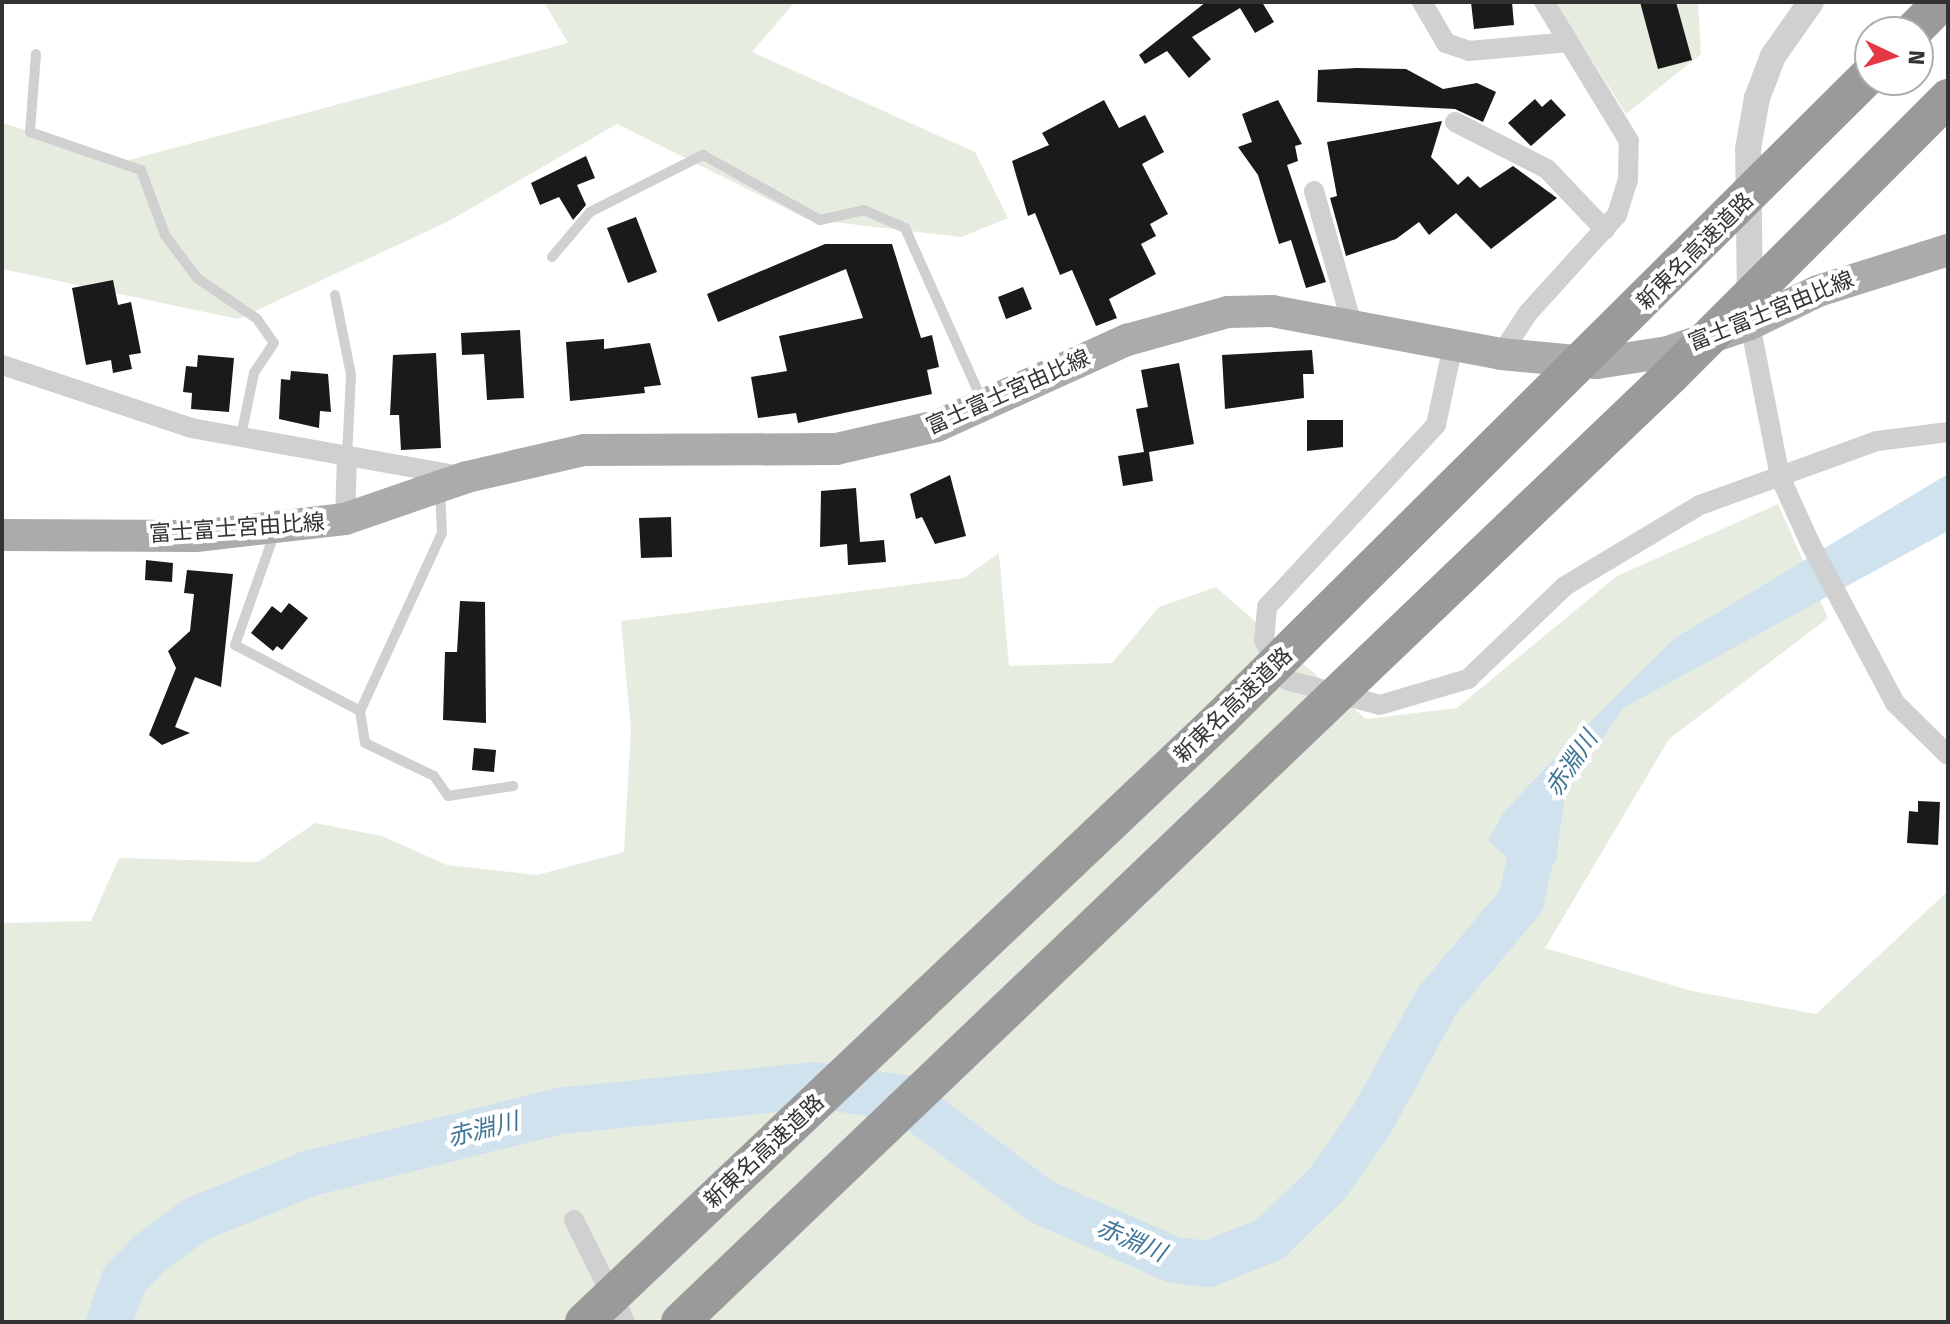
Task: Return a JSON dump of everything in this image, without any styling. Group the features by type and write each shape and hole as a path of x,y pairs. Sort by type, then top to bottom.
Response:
{"highway":[{"name":"新東名高速道路","path":"584,1322 1220,719 1854,90"},
{"path":"680,1322 1670,376 1948,98"}],"main road":[{"name":"富士富士宮由比線","path":"2,535 276,529 345,519 454,483 584,450 836,449 937,426 1185,319 1272,311 1501,354 1597,363 1668,352 1750,324 1818,291 1948,250"}],"street":[{"path":"1422,2 1446,43 1469,51 1569,42"},
{"path":"1501,354 1528,313 1605,230 1628,180 1629,141 1544,2"},
{"path":"1811,2 1773,56 1757,98 1748,149 1750,324 1780,477 1811,545 1895,703 1948,755"},
{"path":"1455,122 1547,160 1605,230"},
{"path":"1314,191 1352,324"},
{"path":"1453,345 1436,425 1267,607 1264,640 1287,680 1380,705 1468,679 1565,586 1700,505 1877,441 1948,432"},
{"path":"2,365 121,409 241,436 347,455 454,483"},
{"path":"345,519 347,455"},
{"path":"574,1220 625,1322"}],"lane":[{"path":"36,54 30,132 141,170 165,235 197,278 257,319 274,343 254,373 241,436"},
{"path":"552,257 590,212 703,155 820,220 864,210 905,228 985,404"},
{"path":"335,295 351,374 347,455"},
{"path":"454,483 442,533 360,711 365,743 434,776 448,796 513,786"},
{"path":"276,529 235,645 360,711"}],"shaded area":[{"path":"544,2 795,2 752,52 975,152 1008,218 961,237 807,219 617,124 447,222 238,319 2,269 2,123 125,161 568,43"},
{"path":"1555,2 1698,2 1701,54 1626,114"},
{"path":"1778,504 1828,618 1669,739 1545,948 1692,991 1816,1014 1948,891 1948,1322 2,1322 2,923 91,921 119,858 258,862 315,823 382,836 447,865 537,875 624,852 631,729 621,621 964,578 999,553 1009,666 1112,663 1159,607 1216,587 1366,719 1457,708 1617,576"}],"water":[{"path":"1948,474 1948,531 1623,708 1565,794 1556,860 1522,909 1519,867 1488,841 1503,813 1572,740 1675,638"}],"building":[{"path":"1206,2 1262,2 1274,22 1255,33 1240,8 1192,37 1211,59 1189,78 1167,51 1145,64 1139,55"},
{"path":"1471,2 1512,2 1514,25 1474,29"},
{"path":"1640,2 1676,2 1692,60 1658,69"},
{"path":"1406,69 1443,89 1477,83 1496,92 1483,122 1455,109 1317,102 1318,70"},
{"path":"1535,99 1542,107 1551,99 1566,115 1531,146 1508,123"},
{"path":"1104,100 1119,128 1145,115 1164,152 1142,164 1168,214 1150,224 1156,236 1141,244 1156,274 1109,299 1117,318 1096,326 1072,270 1060,275 1035,213 1028,216 1012,161 1049,145 1042,133"},
{"path":"1278,100 1302,144 1295,146 1298,161 1287,165 1326,282 1306,288 1291,240 1279,244 1258,175 1238,147 1252,142 1242,114"},
{"path":"1442,121 1431,157 1458,185 1468,176 1480,188 1513,166 1557,198 1491,249 1456,213 1429,235 1419,222 1396,239 1346,256 1330,198 1337,196 1327,142"},
{"path":"586,156 595,178 577,185 586,205 573,220 559,197 540,205 531,183"},
{"path":"636,217 657,272 628,283 607,228"},
{"path":"825,244 892,244 921,338 932,335 939,367 927,370 932,394 798,423 796,413 758,418 751,377 787,371 779,336 863,318 846,269 718,322 707,294"},
{"path":"113,280 118,305 131,302 141,353 129,355 132,369 113,373 111,360 86,365 72,288"},
{"path":"1023,287 1032,309 1006,319 998,297"},
{"path":"520,330 524,398 487,400 484,354 462,355 461,333"},
{"path":"604,339 604,349 650,343 661,385 644,387 645,393 570,401 566,342"},
{"path":"1312,350 1314,374 1303,374 1304,398 1225,409 1222,355"},
{"path":"436,353 441,448 401,450 399,415 390,415 393,355"},
{"path":"198,355 234,358 229,412 191,409 192,393 183,392 186,366 197,367"},
{"path":"1179,363 1194,444 1149,452 1153,481 1123,486 1118,456 1144,452 1136,409 1148,407 1141,370"},
{"path":"291,371 328,374 331,412 320,411 319,428 279,419 281,379 290,380"},
{"path":"1307,420 1343,420 1343,447 1307,451"},
{"path":"950,475 966,536 935,544 922,517 916,519 910,494"},
{"path":"856,488 860,542 884,540 886,562 848,565 847,544 820,547 821,491"},
{"path":"671,517 672,557 641,558 639,518"},
{"path":"146,560 173,563 172,582 145,580"},
{"path":"187,570 233,574 221,687 195,677 175,727 190,733 162,745 149,735 176,668 168,651 190,631 194,594 184,593"},
{"path":"460,601 485,602 486,723 443,720 445,652 457,652"},
{"path":"289,603 308,618 282,650 277,646 273,651 251,633 272,606 281,613"},
{"path":"474,748 496,750 494,772 472,770"},
{"path":"1918,801 1940,802 1938,845 1907,843 1909,811 1918,812"}],"waterway":[{"name":"赤淵川","path":"109,1322 124,1280 150,1253 197,1219 307,1174 560,1111 814,1085 903,1098 1040,1201 1174,1260 1208,1264 1270,1239 1328,1183 1371,1121 1437,1001 1521,901 1535,837"}]}
